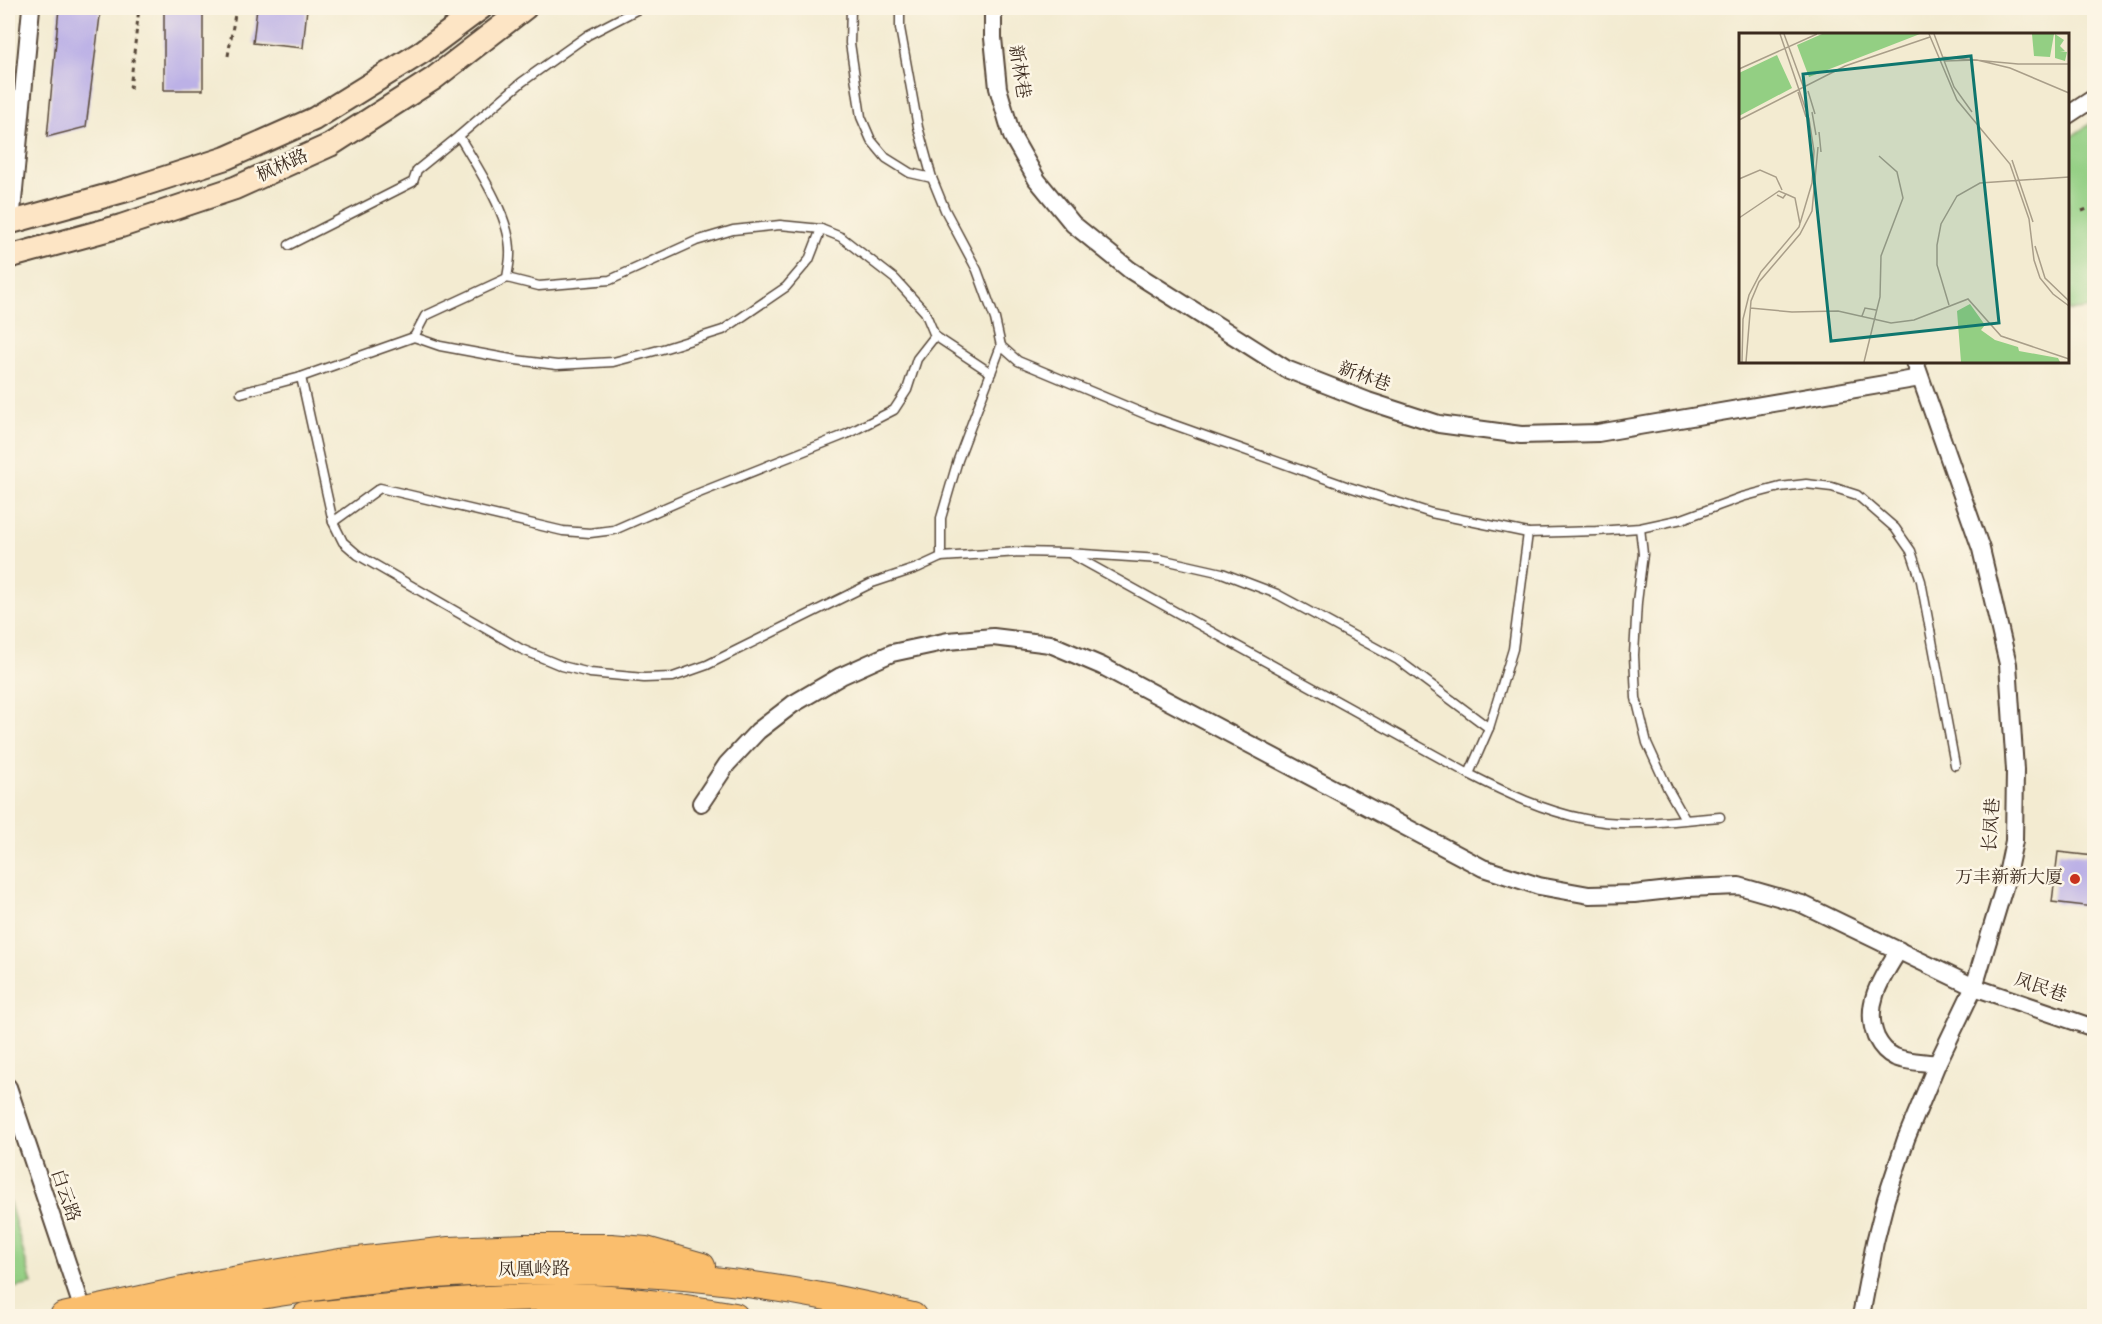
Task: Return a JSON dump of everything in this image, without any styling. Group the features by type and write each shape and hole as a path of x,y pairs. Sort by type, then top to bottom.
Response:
{"main road":[{"name":"枫林路","path":"9,223 127,190 226,158 314,119 422,52 482,8"},
{"name":"枫林路","path":"8,257 121,226 235,188 330,145 433,79 525,8"},
{"path":"77,1315 215,1283 340,1262 449,1250 611,1247 646,1250 774,1287"},
{"name":"凤凰岭路","path":"154,1317 228,1300 304,1288 376,1279 514,1271 663,1274 804,1292 914,1317"},
{"name":"凤凰岭路","path":"305,1317 433,1304 573,1297 657,1304 735,1317"}],"street":[{"path":"9,223 32,8"},
{"name":"新林巷","path":"993,8 993,38 998,88 1012,136 1037,180 1073,224 1130,270 1286,369 1368,401 1439,424 1521,435 1598,434 1920,378"},
{"path":"2069,114 2094,98"},
{"name":"长凤巷","path":"1861,1317 1886,1198 1906,1139 1937,1064 1974,987 2005,884 2014,841 2015,770 2008,664 1981,549 1915,363"},
{"name":"凤民巷","path":"701,803 727,764 758,731 793,704 842,676 892,653 948,641 993,637 1038,642 1050,644 1102,666 1483,868 1539,886 1589,895 1739,886 1802,903 1974,987 2094,1028"},
{"path":"1899,950 1879,980 1871,1007 1873,1029 1880,1046 1895,1057 1937,1064"},
{"name":"白云路","path":"8,1088 77,1315"}],"lane":[{"path":"289,246 413,182 417,170 522,82 588,35 640,8"},
{"path":"851,8 850,43 861,117 871,140 886,158 910,173 932,178"},
{"path":"900,8 900,28 916,116 932,178 945,210 977,270 995,319 1001,346 958,460 941,518 941,557"},
{"path":"459,136 504,220 511,253 507,278"},
{"path":"414,337 425,316 507,278 539,286 610,280 696,241 733,230 780,225 821,230 841,237 895,279 925,312 935,336 991,373"},
{"path":"241,393 301,377 414,337 441,346 516,360 557,365 613,362 723,330 786,287 808,260 821,230"},
{"path":"333,522 380,488 563,531 590,533 614,530 694,495 847,434 894,410 907,390 917,359 935,336"},
{"path":"1001,346 1018,361 1152,417 1346,486 1431,513 1528,533 1640,528 1682,519 1742,497 1780,487 1806,484 1832,487 1857,495 1895,528 1911,551 1921,581 1955,765"},
{"path":"301,377 333,522 343,542 358,555 521,649 562,666 618,677 673,677 707,665 872,583 917,568 941,557 1020,552 1160,559 1222,573 1277,594 1398,660 1489,728"},
{"path":"1640,528 1642,554 1636,623 1636,698 1647,743 1685,819"},
{"path":"1469,774 1489,728 1513,650 1528,533"},
{"path":"1068,553 1513,797 1587,820 1624,823 1720,817"}],"path":[{"path":"130,89 139,8"},
{"path":"228,56 236,8"},
{"path":"2082,211 2094,206"}],"green space":[{"path":"2094,121 2094,308 2069,311 2069,138"},
{"path":"8,1196 32,1284 8,1289"}],"building":[{"path":"59,8 101,8 86,127 47,137"},
{"path":"164,8 203,8 203,90 164,90"},
{"path":"257,8 307,8 303,48 253,43"},
{"name":"万丰新新大厦","path":"2058,852 2094,856 2094,907 2052,902"}],"place":[{"name":"万丰新新大厦","path":"2075,879"}]}
